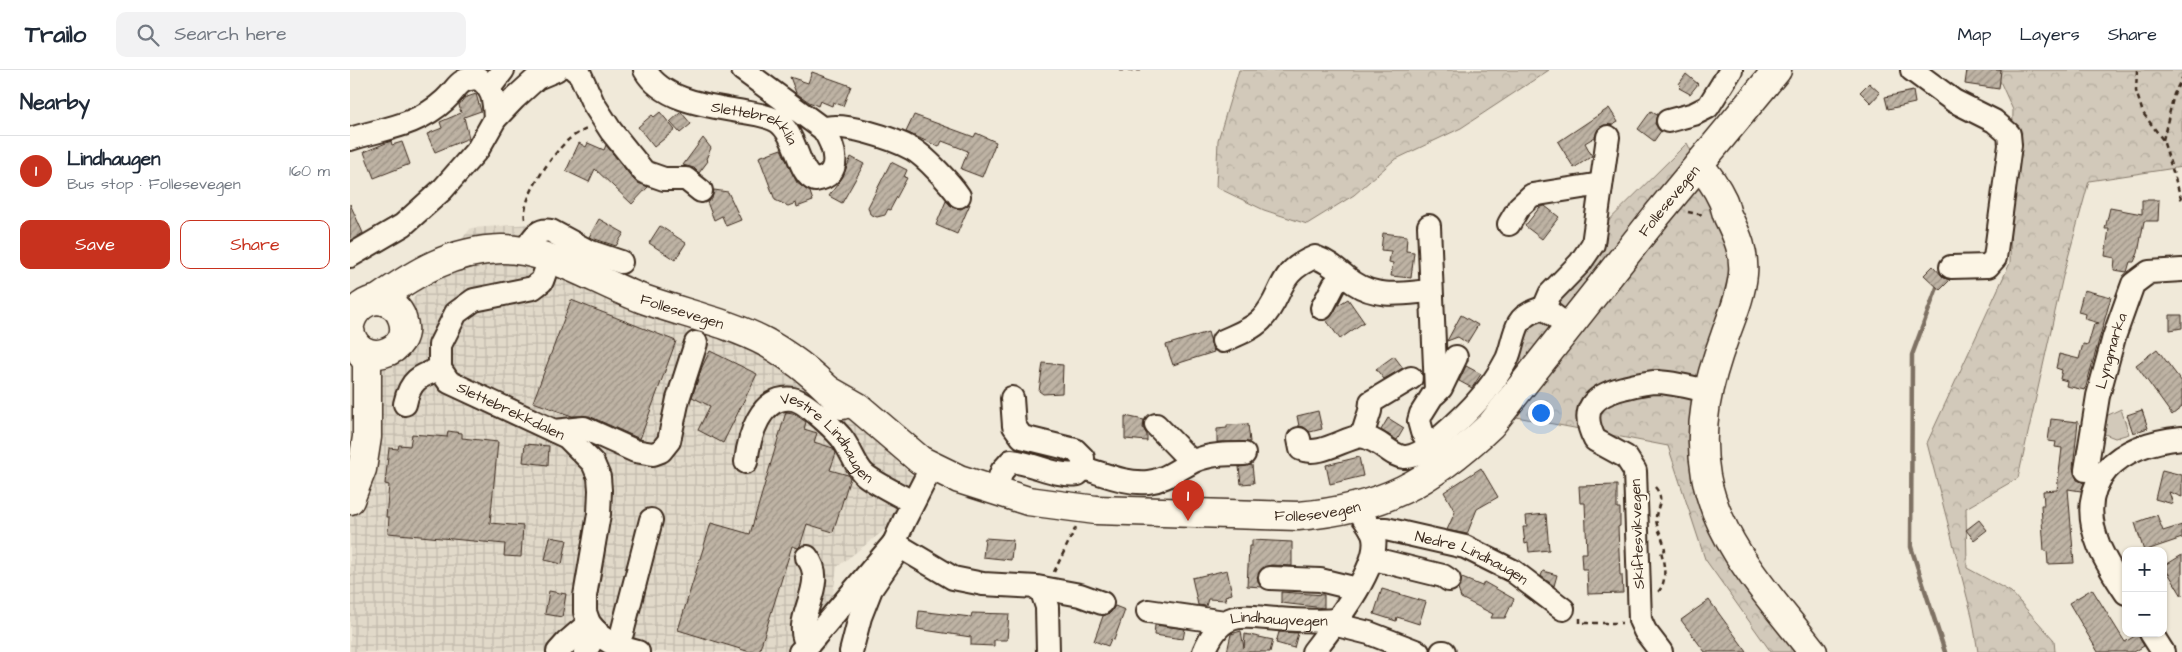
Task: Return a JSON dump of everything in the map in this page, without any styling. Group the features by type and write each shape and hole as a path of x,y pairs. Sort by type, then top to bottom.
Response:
{"main road":[{"name":"Follesevegen","path":"350,500 362,469 361,438 367,363 356,323 430,265 462,255 501,249 531,241 550,259 612,287 738,330 765,342 790,357 830,391 858,407 891,433 919,478 959,479 1028,500 1071,507 1106,510 1298,516 1330,513 1364,518 1386,498 1436,472 1466,449 1505,410 1569,327 1681,200 1699,165 1770,72"},
{"path":"1699,165 1717,188 1723,201 1719,217"},
{"path":"1681,200 1715,211 1738,237 1744,273 1739,296 1708,391 1702,431 1706,477 1720,522 1744,562 1812,652"},
{"name":"Follesevegen","path":"361,438 409,304 438,273 462,255"},
{"path":"394,306 402,316 399,336 387,353 378,355 367,353 356,323 394,306"}],"street":[{"path":"350,256 403,225 443,189 478,150 495,119 537,78 556,70"},
{"path":"575,70 580,74 593,103 604,121 644,172 664,179 686,179 701,191"},
{"name":"Slettebrekklia","path":"645,70 662,88 674,95 706,106 765,116 776,120 791,136 807,174 815,180 824,177 830,171 835,158 831,141 823,129 742,70"},
{"path":"1668,121 1694,114 1708,107 1731,70"},
{"path":"1912,70 1954,101 1994,121 2009,134 2010,145 1995,258 1988,266 1951,267"},
{"path":"350,139 423,117 445,100 466,79 496,79 495,119"},
{"path":"823,129 834,126 849,129 914,150 953,186 959,196"},
{"path":"1544,308 1550,294 1580,263 1594,244 1608,137"},
{"path":"1509,224 1519,206 1532,194 1601,184"},
{"path":"1429,226 1435,394"},
{"name":"Follesevegen","path":"531,241 544,229 551,230 588,251 621,262"},
{"path":"1223,341 1248,330 1261,320 1278,294 1284,278 1304,262 1315,257 1329,262 1343,275 1367,291 1387,295 1430,291"},
{"path":"405,404 408,392 419,376 440,369 440,345 456,313 474,300 533,288 542,281 550,259"},
{"name":"Lyngmarka","path":"2086,470 2098,396 2114,337 2133,284 2149,272 2182,270"},
{"path":"1322,308 1334,285 1343,275"},
{"path":"1544,308 1569,327"},
{"path":"1299,439 1301,449 1309,451 1322,449 1362,436 1372,438 1386,450 1398,456 1408,457 1422,451 1453,426 1494,381 1507,359 1519,322 1530,312 1544,308"},
{"path":"554,431 584,428 635,451 653,454 661,451 669,441 678,399 696,343"},
{"path":"1431,444 1422,432 1421,414 1435,394 1442,388 1456,357"},
{"name":"Slettebrekkdalen","path":"440,369 449,382 567,437 593,463 599,477 599,514 585,596 585,612 593,627"},
{"path":"1362,436 1371,402 1411,378"},
{"name":"Skiftesvikvegen","path":"1661,652 1644,631 1640,620 1635,471 1626,457 1595,440 1588,420 1589,409 1595,400 1604,394 1639,384 1676,384 1708,391"},
{"path":"995,491 1002,471 1011,461 1025,462 1066,476 1078,474 1083,468 1083,458 1075,450 1022,437 1014,426 1012,398"},
{"name":"Vestre Lindhaugen","path":"746,462 753,429 768,406 777,399 795,399 814,412 841,437 864,473 919,478"},
{"path":"1156,425 1193,462"},
{"path":"2125,592 2108,564 2094,530 2092,507 2096,488 2102,476 2112,464 2128,452 2167,440 2182,438"},
{"path":"1083,468 1129,481 1148,482 1166,478 1193,462 1220,454 1244,454"},
{"path":"804,649 894,543 919,478"},
{"path":"1364,518 1374,536 1374,559 1443,576 1449,580"},
{"name":"Nedre Lindhaugen","path":"1364,518 1386,529 1465,547 1512,571 1563,609"},
{"path":"616,646 622,633 651,520"},
{"path":"894,543 953,578 983,584 1018,585 1080,595 1102,603"},
{"path":"851,652 860,617 871,589 895,554 894,543"},
{"path":"804,649 803,626 814,584 811,562 806,557"},
{"name":"Lindhaugvegen","path":"1326,638 1374,559"},
{"path":"1270,578 1320,580 1357,589"},
{"path":"1041,589 1048,607 1048,652"},
{"path":"1148,611 1224,622"},
{"name":"Lindhaugvegen","path":"1224,622 1246,616 1276,619 1326,638 1369,634 1418,652"},
{"path":"1204,652 1212,637 1224,622"},
{"path":"593,627 600,636 616,646 638,652"},
{"path":"558,652 567,642 593,627"},
{"path":"585,652 593,627"},
{"path":"2154,637 2163,652"}],"path":[{"path":"1119,70 1141,70"},
{"path":"2137,70 2136,91 2143,114 2163,140 2182,201"},
{"path":"2163,140 2174,94 2182,78"},
{"path":"531,241 524,214 526,200 533,187 566,141 577,133 604,121"},
{"path":"1681,200 1696,212 1719,217"},
{"path":"1041,589 1056,569 1076,527"},
{"path":"1584,623 1622,623 1627,625"}],"shaded area":[{"path":"531,224 672,298 819,385 931,494 837,567 825,648 819,652 350,652 350,494 380,353 416,294 471,228"}],"green space":[{"path":"1239,70 1549,70 1461,128 1394,160 1354,195 1307,224 1264,210 1216,187 1218,140"},
{"path":"1995,70 2182,70 2182,167 2089,181 2063,276 2018,478 1966,508 1967,568 2011,592 2054,640 2055,652 1978,652 1972,616 1927,443 2010,263 2013,110"},
{"path":"1687,143 1747,261 1701,435 1732,534 1821,652 1771,652 1705,559 1668,446 1475,409 1554,275"},
{"path":"2121,409 2129,434 2115,438 2102,433 2104,417"}],"building":[{"path":"1967,70 2001,70 1999,89 1965,84"},
{"path":"812,72 851,86 843,106 833,102 832,106 820,101 818,106 796,93 790,77 808,83"},
{"path":"1686,74 1698,84 1690,94 1679,88 1681,86 1679,84"},
{"path":"1869,83 1880,93 1871,103 1860,92"},
{"path":"1913,91 1915,103 1888,109 1885,97"},
{"path":"476,94 481,111 464,117 469,138 435,152 427,134 442,128 440,122 461,113 459,105 464,98"},
{"path":"1609,108 1618,122 1613,125 1604,125 1598,129 1595,137 1585,143 1592,156 1574,168 1558,142"},
{"path":"1651,111 1657,115 1655,124 1661,131 1654,141 1638,129"},
{"path":"660,112 675,130 654,147 638,127 652,115 654,117"},
{"path":"681,112 691,124 680,133 670,122"},
{"path":"914,115 974,137 976,133 996,142 982,177 961,169 968,151 942,141 939,147 906,132"},
{"path":"703,138 711,148 706,159 708,161 699,173 694,168 683,165"},
{"path":"391,141 392,145 402,142 410,164 374,178 364,152"},
{"path":"579,143 586,147 588,143 604,150 606,145 634,180 648,187 632,204 595,169 589,182 566,171"},
{"path":"781,149 797,183 810,192 813,201 797,207 796,203 788,206 775,200 759,157"},
{"path":"851,157 864,164 842,203 829,196 842,178"},
{"path":"891,162 907,170 904,177 907,178 890,210 888,209 885,215 877,217 870,214 868,207"},
{"path":"714,190 728,192 741,220 726,226 722,216 714,220 707,202 712,199"},
{"path":"2142,200 2159,200 2158,221 2144,221 2138,253 2134,262 2130,262 2127,272 2114,270 2115,258 2105,256 2109,229 2105,229 2110,208 2142,214"},
{"path":"946,201 954,208 961,209 970,204 957,234 936,225"},
{"path":"350,204 363,233 350,241"},
{"path":"1545,206 1559,217 1542,239 1525,226 1540,207"},
{"path":"599,219 624,233 616,246 589,237"},
{"path":"660,226 686,243 675,260 649,243"},
{"path":"1383,233 1407,236 1406,251 1414,252 1411,278 1391,276 1393,263 1389,262 1391,251 1381,250"},
{"path":"1933,266 1944,278 1950,280 1940,290 1924,275"},
{"path":"2084,290 2111,297 2085,390 2066,386 2067,381 2060,379 2062,370 2056,368 2059,354 2079,359 2083,344 2088,345 2094,324 2099,323 2085,319 2086,314 2078,312"},
{"path":"1348,299 1364,322 1340,339 1326,320 1333,314 1338,305"},
{"path":"571,300 676,341 640,439 589,416 572,416 533,402"},
{"path":"1461,315 1478,325 1467,343 1458,337 1447,341"},
{"path":"2170,315 2182,315 2182,328 2170,330"},
{"path":"1208,332 1214,352 1173,365 1166,345"},
{"path":"2157,349 2182,382 2182,407 2172,415 2136,365"},
{"path":"710,351 757,374 723,443 698,430 710,406 692,397 702,367"},
{"path":"1394,356 1403,368 1384,379 1376,369"},
{"path":"1043,363 1063,365 1062,393 1043,394 1039,391"},
{"path":"1466,366 1481,374 1472,388 1459,381"},
{"path":"2142,410 2148,428 2133,433 2127,415"},
{"path":"1318,411 1322,429 1310,432 1304,427 1299,426 1297,416"},
{"path":"786,412 793,413 806,422 804,429 817,433 814,442 833,448 836,453 830,470 848,475 850,478 833,532 807,524 800,546 798,548 792,546 759,652 750,652 678,630 711,523 750,534"},
{"path":"1125,416 1144,420 1143,428 1147,435 1147,441 1125,439"},
{"path":"1388,418 1404,428 1397,440 1381,430"},
{"path":"2051,419 2078,422 2073,468 2077,480 2084,483 2081,491 2068,489 2074,563 2048,564 2047,551 2044,551 2041,505 2044,505 2043,491 2057,490 2062,448 2055,447 2056,442 2048,441"},
{"path":"1248,424 1250,442 1217,442 1217,429 1227,428 1227,425"},
{"path":"448,431 462,433 462,438 498,442 490,523 523,526 521,557 504,556 505,544 388,533 389,517 386,517 389,485 385,484 389,448 398,449 399,445 410,446 412,434 447,437"},
{"path":"525,444 549,446 548,465 523,462"},
{"path":"1359,457 1363,476 1330,484 1326,465"},
{"path":"1252,465 1254,483 1241,484 1239,467"},
{"path":"1481,468 1498,497 1477,509 1467,534 1447,530 1455,512 1444,492"},
{"path":"2162,470 2182,475 2182,497 2169,492 2173,504 2155,499"},
{"path":"1617,485 1617,508 1620,508 1620,526 1618,527 1620,575 1622,575 1623,593 1588,594 1587,569 1582,569 1581,553 1587,553 1585,503 1580,503 1579,486"},
{"path":"1546,514 1549,550 1529,552 1528,543 1525,544 1523,527 1527,527 1526,516"},
{"path":"2157,515 2163,531 2182,525 2182,538 2156,547 2143,547 2135,523"},
{"path":"1979,520 1987,530 1974,540 1966,530"},
{"path":"550,537 567,540 562,564 545,560"},
{"path":"985,538 1013,540 1011,560 983,557"},
{"path":"1252,540 1292,542 1292,566 1271,565 1264,567 1257,577 1261,587 1247,586 1249,546 1252,546"},
{"path":"2182,555 2182,596 2167,571 2167,564"},
{"path":"1227,570 1232,594 1225,596 1226,600 1208,599 1206,606 1198,605 1192,578"},
{"path":"1543,571 1557,575 1554,586 1541,576"},
{"path":"1462,578 1482,586 1484,582 1514,599 1505,618 1491,618 1493,614 1461,598 1458,589"},
{"path":"1382,589 1426,602 1419,624 1397,617 1396,621 1374,614"},
{"path":"2092,589 2125,642 2133,637 2140,637 2144,646 2134,652 2098,652 2069,603"},
{"path":"549,591 566,594 562,617 545,614"},
{"path":"1281,592 1324,595 1324,608 1281,603"},
{"path":"1709,600 1747,652 1705,652 1681,620"},
{"path":"1115,606 1125,610 1114,640 1111,639 1108,646 1094,641 1103,616 1110,613"},
{"path":"919,611 971,617 972,613 1009,614 1007,640 994,640 994,646 971,645 971,637 917,629"},
{"path":"1155,625 1185,629 1183,639 1154,635"},
{"path":"1241,631 1244,648 1245,634 1273,640 1270,652 1227,652 1231,634"},
{"path":"1279,632 1298,633 1294,648 1276,643"}],"waterway":[{"path":"1939,282 1912,355 1911,547 1945,652"}],"place":[{"name":"Lindhaugen","path":"1188,521"}]}
